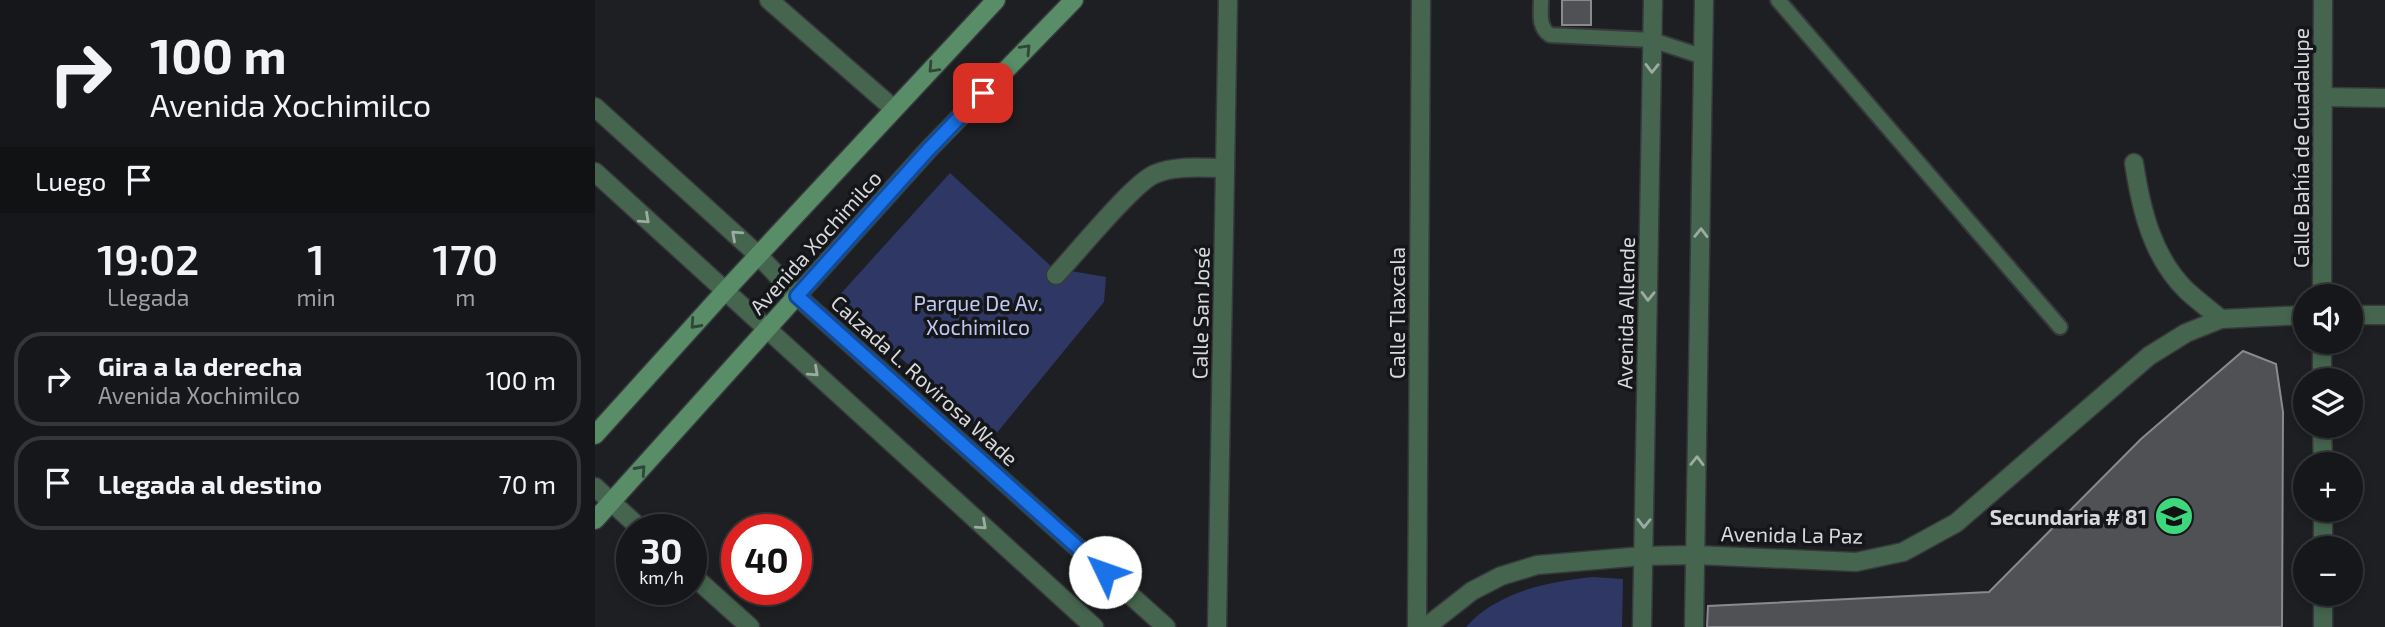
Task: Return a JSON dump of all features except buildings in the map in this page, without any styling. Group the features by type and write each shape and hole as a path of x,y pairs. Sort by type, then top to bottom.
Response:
{"main road":[{"name":"Avenida Xochimilco","path":"595,435 758,255 996,0"},
{"name":"Avenida Xochimilco","path":"595,520 928,150 1074,0"}],"street":[{"path":"769,0 894,109"},
{"name":"Calle San José","path":"1217,627 1228,0"},
{"name":"Calle Tlaxcala","path":"1417,627 1421,0"},
{"name":"Avenida Allende","path":"1642,627 1653,0"},
{"path":"1694,627 1704,0"},
{"name":"Calle Bahía de Guadalupe","path":"2322,284 2323,0"},
{"path":"2323,97 2385,98"},
{"name":"Calzada L. Rovirosa Wade","path":"595,107 758,255 797,296 1166,627"},
{"path":"2134,163 2141,209 2158,252 2185,289 2221,319"},
{"path":"1056,275 1152,174 1174,168 1225,168"},
{"path":"595,173 1094,627"},
{"path":"2363,315 2385,315"},
{"name":"Avenida La Paz","path":"1426,627 1472,591 1501,576 1537,565 1643,556 1695,555 1856,562 1903,552 1956,523 2149,356 2186,332 2221,319 2293,316"},
{"path":"595,487 624,514"},
{"path":"707,588 750,627"},
{"path":"2323,606 2323,627"}],"lane":[{"path":"1541,0 1541,23 1551,35 1652,40 1704,57"},
{"path":"1778,0 2060,327"}],"green space":[{"name":"Parque De Av. Xochimilco","path":"950,173 1053,268 1106,277 1104,302 991,440 836,299"},
{"path":"1593,577 1623,579 1622,627 1466,627 1492,605 1525,590"}],"place":[{"name":"Secundaria # 81","path":"2174,516"}],"route":[{"path":"983,93 797,296 1105,572"}]}
